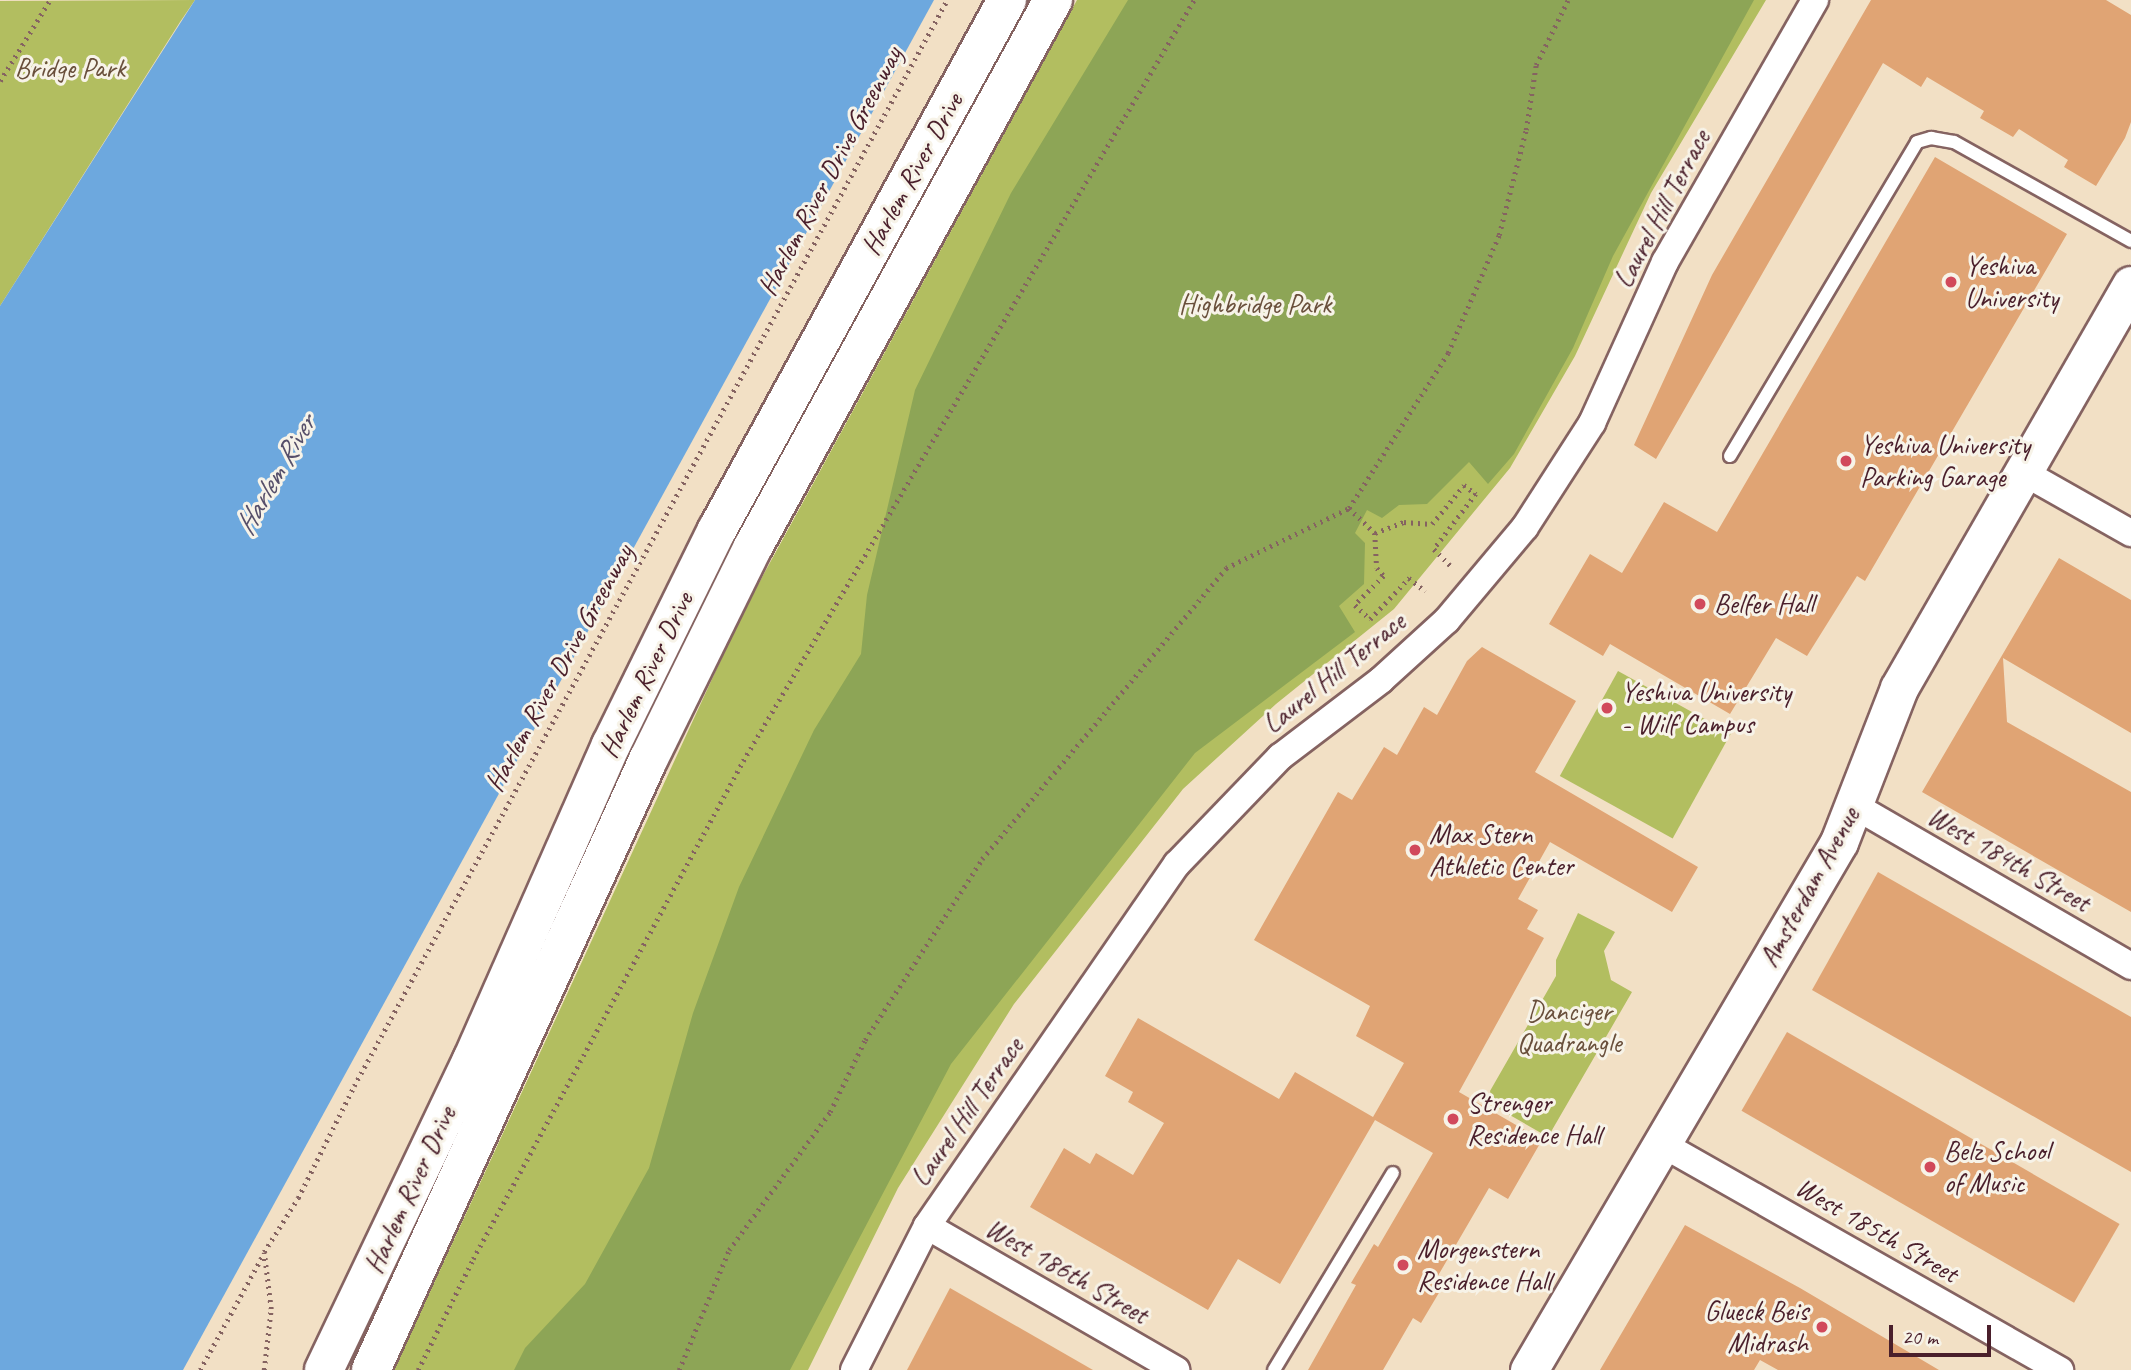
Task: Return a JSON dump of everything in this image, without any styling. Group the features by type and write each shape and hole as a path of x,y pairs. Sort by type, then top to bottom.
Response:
{"highway":[{"name":"Harlem River Drive","path":"324,1370 472,1060 611,746 717,530 1007,0"},
{"name":"Harlem River Drive","path":"370,1370 648,760 752,547 1053,0"}],"main road":[{"name":"Amsterdam Avenue","path":"1529,1370 1855,806 1899,688 2131,285"}],"street":[{"name":"Laurel Hill Terrace","path":"854,1370 927,1226 1177,864 1280,757 1381,680 1447,620 1525,527 1592,422 1665,262 1815,0"},
{"path":"2023,472 2131,533"},
{"name":"West 184th Street","path":"1855,806 2131,966"},
{"name":"West 185th Street","path":"1662,1144 2060,1370"},
{"name":"West 186th Street","path":"927,1226 1176,1370"}],"lane":[{"path":"1730,456 1917,142 1931,138 1954,142 2131,241"},
{"path":"1274,1370 1393,1173"}],"path":[{"path":"0,81 51,0"},
{"name":"Harlem River Drive Greenway","path":"200,1370 264,1252 298,1198 354,1086 947,0"},
{"path":"418,1370 473,1259 743,761 1194,0"},
{"path":"679,1370 729,1250 830,1112 865,1040 982,859 1226,568 1349,508 1448,353 1499,235 1526,130 1536,65 1568,0"},
{"path":"1375,533 1404,522 1432,524 1464,485 1476,494 1434,549 1451,566"},
{"path":"1349,508 1375,533 1377,568 1384,576 1354,605 1370,619 1409,578 1425,591"},
{"path":"264,1252 271,1309 264,1370"}],"green space":[{"name":"Bridge Park","path":"195,0 180,22 0,306 0,1"},
{"name":"Highbridge Park","path":"1077,0 1766,0 1651,193 1575,356 1510,468 1394,609 1276,704 1183,789 1014,1004 898,1188 808,1370 394,1370 742,614"},
{"name":"Highbridge Park","path":"1128,0 1754,0 1613,256 1573,348 1514,454 1488,484 1469,462 1427,504 1399,505 1382,518 1367,510 1355,533 1365,543 1364,584 1339,606 1355,632 1195,753 951,1064 790,1370 514,1370 525,1348 585,1284 649,1168 693,1013 739,887 814,730 861,654 867,595 915,390 1011,193"},
{"path":"1618,671 1731,734 1673,838 1560,776"},
{"name":"Danciger Quadrangle","path":"1578,913 1615,932 1604,951 1611,980 1632,992 1548,1137 1494,1106 1490,1091 1556,976 1556,960"}],"water":[{"name":"Harlem River","path":"195,0 934,0 183,1370 0,1370 0,306"}],"building":[{"path":"1871,0 2106,0 2131,15 2131,122 2125,138 2096,186 2064,167 2068,160 2019,129 2013,137 1980,118 1984,111 1927,77 1921,87 1883,63 1656,459 1634,445 1712,275"},
{"path":"1935,157 2067,234 1865,581 1857,576 1807,656 1776,638 1730,714 1610,644 1603,656 1549,624 1590,554 1622,573 1664,502 1717,532"},
{"path":"2059,558 2131,600 2131,733 2003,658 2007,722 2131,792 2131,912 1922,792"},
{"path":"1482,647 1576,701 1535,772 1698,867 1672,912 1550,842 1518,899 1538,910 1527,929 1544,938 1459,1092 1542,1140 1508,1199 1489,1188 1432,1286 1440,1291 1421,1323 1413,1318 1383,1370 1308,1370 1356,1285 1351,1283 1374,1244 1378,1247 1433,1153 1375,1120 1280,1284 1238,1259 1208,1310 1030,1207 1064,1148 1090,1164 1096,1153 1133,1175 1164,1123 1128,1102 1133,1092 1105,1076 1138,1018 1279,1099 1295,1072 1373,1117 1404,1063 1356,1036 1370,1006 1254,940 1338,792 1352,800 1384,747 1397,755 1424,707 1437,715 1467,661"},
{"path":"1878,872 2131,1017 2131,1172 1812,990"},
{"name":"Belz School of Music","path":"1787,1032 2120,1224 2074,1303 1742,1111"},
{"path":"1685,1225 1800,1288 1939,1370 1778,1370 1760,1360 1754,1370 1600,1370"},
{"path":"950,1288 1093,1370 907,1370"}],"place":[{"name":"Yeshiva University","path":"1951,282"},
{"name":"Yeshiva University Parking Garage","path":"1846,461"},
{"name":"Belfer Hall","path":"1700,604"},
{"name":"Yeshiva University - Wilf Campus","path":"1607,708"},
{"name":"Max Stern Athletic Center","path":"1415,850"},
{"name":"Strenger Residence Hall","path":"1453,1119"},
{"name":"Belz School of Music","path":"1930,1167"},
{"name":"Morgenstern Residence Hall","path":"1403,1265"},
{"name":"Glueck Beis Midrash","path":"1822,1327"}]}
